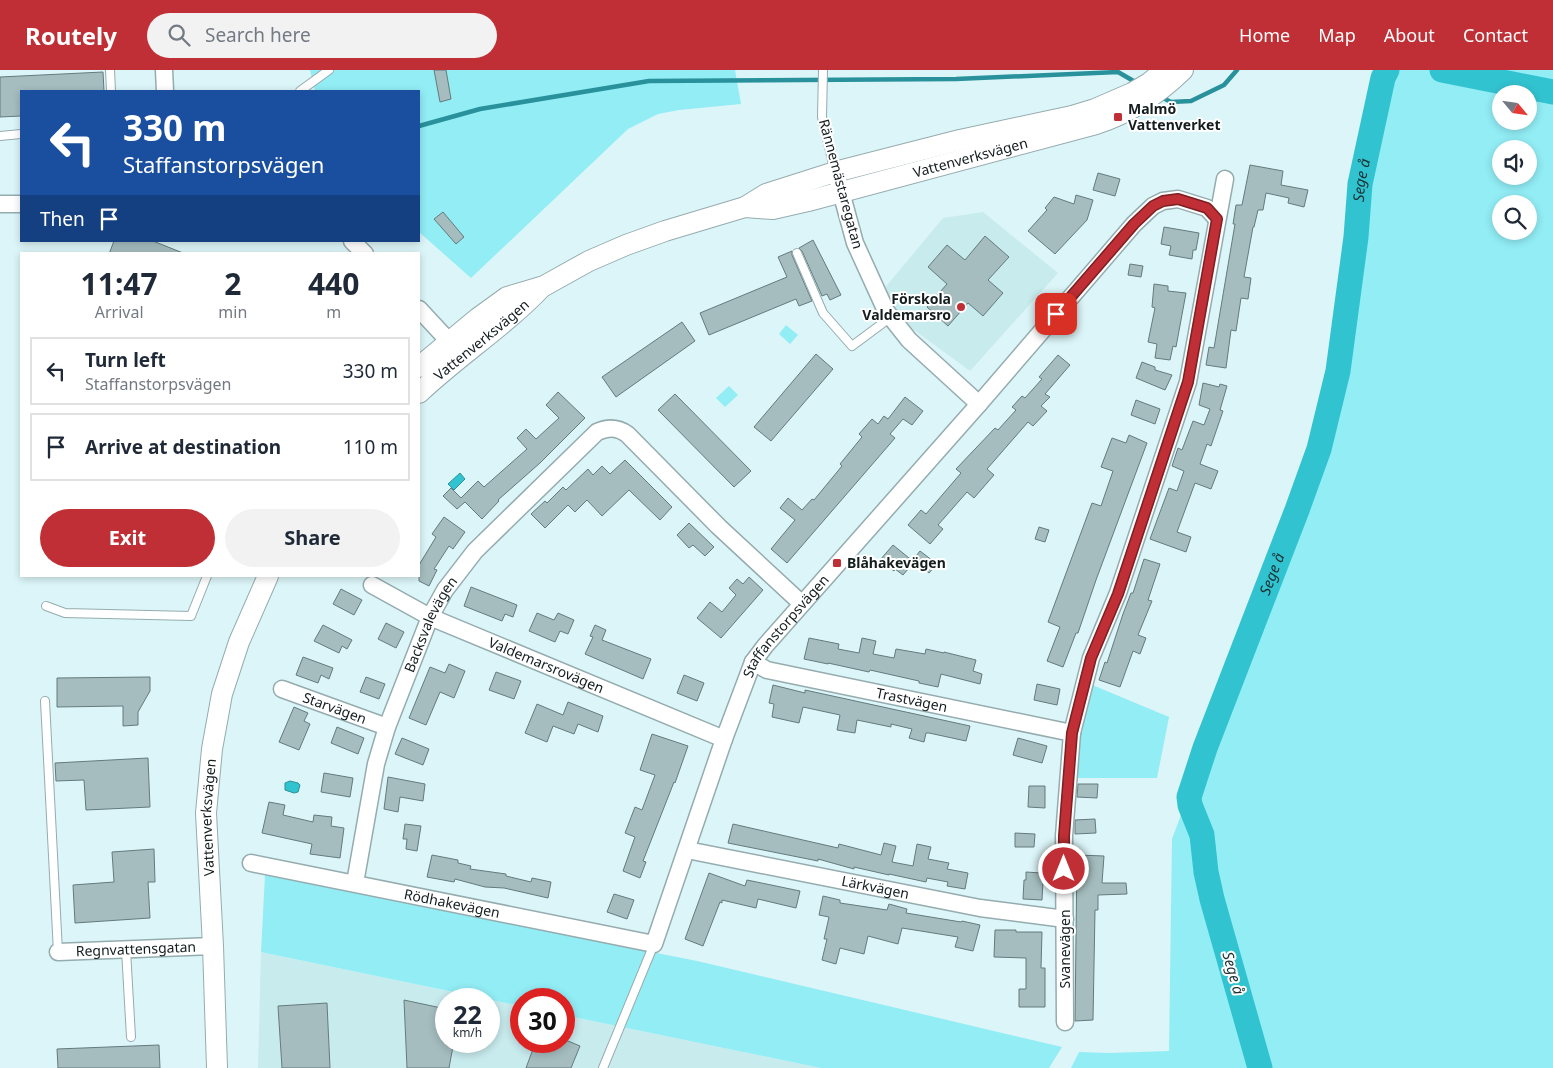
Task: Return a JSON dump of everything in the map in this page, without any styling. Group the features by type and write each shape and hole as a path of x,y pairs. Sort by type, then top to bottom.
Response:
{"street":[{"path":"164,70 166,90"},
{"name":"Vattenverksvägen","path":"1155,86 1165,70"},
{"name":"Vattenverksvägen","path":"745,207 773,209 1077,130 1118,117 1138,98 1182,70"},
{"name":"Vattenverksvägen","path":"420,366 489,333 519,311 544,286 626,245 745,207 766,194 835,172 960,140 1072,116 1138,98"},
{"name":"Rännemästaregatan","path":"835,172 855,243 886,311 909,340 979,404"},
{"name":"Svanevägen","path":"1065,1022 1064,836 1072,733 1091,658 1118,594 1188,382 1225,179"},
{"name":"Staffanstorpsvägen","path":"654,944 724,739 753,662 765,646 801,603 979,404 1134,224 1153,206 1163,201 1178,199 1207,208 1217,219"},
{"path":"0,204 20,204"},
{"path":"353,242 363,252"},
{"path":"420,310 456,348"},
{"name":"Vattenverksvägen","path":"420,392 456,348"},
{"name":"Backsvalevägen","path":"355,883 376,764 387,726 430,617 445,590 474,551 597,432 611,428 622,430 632,438 715,522 801,603"},
{"name":"Vattenverksvägen","path":"217,1068 206,813 212,749 222,694 239,642 257,597 267,577"},
{"name":"Valdemarsrovägen","path":"372,585 430,617 724,739"},
{"name":"Trastvägen","path":"753,662 767,670 1072,733"},
{"name":"Starvägen","path":"282,689 387,726"},
{"name":"Lärkvägen","path":"687,850 980,908 1065,919"},
{"name":"Rödhakevägen","path":"250,863 654,944"},
{"name":"Regnvattensgatan","path":"58,952 213,946"}],"lane":[{"path":"110,70 111,90"},
{"path":"301,90 329,70"},
{"name":"Rännemästaregatan","path":"823,70 822,118 835,172"},
{"path":"0,136 20,134"},
{"path":"797,253 823,313 852,346 891,317"},
{"path":"46,606 65,613 191,616 207,577"},
{"path":"45,701 58,952"},
{"name":"Staffanstorpsvägen","path":"603,1068 654,944"},
{"path":"126,950 130,1037"}],"shaded area":[{"path":"310,70 735,70 741,104 658,114 628,129 471,278 420,233 420,90 315,90"},
{"path":"1387,70 1442,70 1455,72 1456,70 1553,70 1553,1068 1071,1068 1079,1052 1169,1051 1172,839 1319,449 1338,371 1356,237 1360,184 1383,78"},
{"path":"1461,77 1503,85 1492,86 1465,80 1451,80 1450,78"},
{"name":"Förskola Valdemarsro","path":"983,212 1058,273 970,371 906,324 883,290 943,218"},
{"path":"786,325 798,335 790,344 779,334"},
{"path":"729,386 738,395 725,407 716,398"},
{"path":"460,473 465,479 454,490 448,484"},
{"path":"1090,684 1169,717 1157,778 1072,778"},
{"path":"290,781 300,785 298,792 294,793 285,790 285,783"},
{"path":"265,875 697,961 1062,1047 1049,1068 821,1068 575,1017 575,988 510,988 510,1004 500,1002 500,988 435,988 261,952"},
{"path":"261,952 435,988 435,1053 500,1053 500,1001 510,1004 510,1053 575,1053 575,1017 821,1068 258,1068"}],"building":[{"path":"434,70 446,70 451,99 440,102"},
{"path":"103,72 104,90 20,90 20,116 0,117 0,77"},
{"path":"1250,165 1283,171 1281,185 1308,190 1304,207 1288,203 1289,198 1266,193 1263,210 1258,210 1253,227 1244,277 1251,278 1248,299 1241,298 1236,331 1231,330 1226,368 1206,365 1209,347 1214,348 1235,224 1233,224 1236,205 1242,205"},
{"path":"1098,173 1120,179 1115,196 1093,190"},
{"path":"1076,195 1093,200 1087,220 1055,254 1028,231 1047,210 1045,208 1054,197 1074,204"},
{"path":"443,212 464,237 456,244 434,219"},
{"path":"1164,227 1199,233 1196,250 1193,250 1192,259 1169,255 1171,246 1161,244"},
{"path":"985,236 1009,257 988,280 1003,293 983,316 968,303 948,326 927,307 947,284 928,267 947,245 965,260"},
{"path":"813,240 841,295 830,300 827,294 822,296 799,248"},
{"path":"114,242 156,242 180,252 110,252"},
{"path":"792,251 812,301 799,306 796,299 709,335 700,313 787,277 778,257"},
{"path":"1130,264 1143,266 1141,277 1128,275"},
{"path":"1154,284 1168,286 1168,291 1186,293 1176,347 1173,346 1170,360 1155,358 1157,344 1148,342 1155,308 1152,307"},
{"path":"682,322 695,341 616,397 602,377"},
{"path":"816,354 833,369 771,441 754,427"},
{"path":"1058,355 1070,365 1045,394 1050,397 1041,406 1047,411 1033,426 1028,422 987,469 994,475 974,498 967,492 938,525 943,529 930,544 908,525 921,510 926,514 961,473 956,469 995,428 998,430 1016,410 1012,407 1022,396 1025,398 1042,379 1039,377"},
{"path":"1142,362 1155,367 1155,370 1172,375 1165,390 1136,378"},
{"path":"1203,383 1219,387 1220,384 1227,386 1220,410 1223,411 1211,446 1207,444 1200,464 1218,471 1211,489 1195,483 1177,532 1191,537 1186,552 1150,539 1169,488 1177,491 1184,471 1172,466 1178,448 1182,450 1193,421 1204,425 1210,409 1199,405"},
{"path":"558,392 585,418 540,463 498,500 482,519 465,502 457,509 443,496 451,488 461,498 478,481 484,487 527,449 517,438 526,429 536,439 559,418 546,405"},
{"path":"675,394 751,471 734,487 658,410"},
{"path":"905,397 923,411 912,425 903,419 890,434 895,438 787,563 771,549 795,520 780,508 788,498 802,510 812,499 814,500 842,466 840,464 862,437 859,434 872,419 878,424 884,416 888,419"},
{"path":"1136,400 1160,409 1155,424 1131,415"},
{"path":"1129,435 1147,443 1078,633 1076,633 1063,667 1047,661 1060,627 1048,622 1092,503 1101,506 1113,471 1101,467 1112,438 1126,443"},
{"path":"625,460 672,507 660,520 629,490 602,516 587,500 575,512 568,505 545,528 531,514 545,501 547,503 563,487 566,490 588,469 593,475 602,466 610,474"},
{"path":"444,517 465,532 453,549 449,546 434,569 437,570 429,586 419,581 419,577 420,563 436,537 432,534"},
{"path":"689,523 714,547 705,556 693,545 689,548 677,535"},
{"path":"1039,527 1049,530 1045,542 1035,539"},
{"path":"893,545 914,562 903,575 895,569 894,571 880,560"},
{"path":"920,551 937,564 929,573 913,560"},
{"path":"1144,559 1160,564 1148,600 1152,601 1138,635 1146,638 1140,654 1133,651 1120,687 1099,680 1105,662 1107,663"},
{"path":"749,577 763,590 721,638 697,618 710,602 722,612 736,595 729,588 737,579 743,584"},
{"path":"471,587 517,605 513,617 505,614 502,621 464,606"},
{"path":"341,589 362,600 354,615 333,604"},
{"path":"537,613 554,620 558,613 574,620 568,634 560,631 555,642 529,631"},
{"path":"386,623 404,632 396,648 378,639"},
{"path":"323,625 352,640 347,649 342,646 339,653 314,641"},
{"path":"595,625 606,630 602,640 651,659 643,679 585,654 593,637 590,636"},
{"path":"809,638 839,644 838,649 859,653 862,638 876,641 873,654 894,658 896,649 925,654 926,649 976,660 973,671 982,674 980,684 941,674 938,687 870,670 869,672 804,659"},
{"path":"303,657 333,668 329,679 321,675 318,683 296,675"},
{"path":"449,664 465,671 454,698 440,692 426,725 409,718 430,667 445,673"},
{"path":"496,672 521,681 514,699 489,690"},
{"path":"684,675 704,683 697,701 677,693"},
{"path":"150,677 150,691 138,712 138,725 123,726 123,706 57,707 57,678"},
{"path":"366,677 385,684 379,699 360,692"},
{"path":"1037,684 1060,689 1057,705 1034,700"},
{"path":"773,685 805,693 805,690 970,726 966,741 926,733 924,742 909,738 912,729 891,724 891,727 857,720 855,733 837,730 840,715 803,707 799,723 772,717 774,704 769,703"},
{"path":"568,702 603,716 598,732 578,724 574,734 553,726 547,742 525,733 537,704 563,715"},
{"path":"294,707 308,713 304,721 310,724 299,750 279,742"},
{"path":"337,727 364,738 358,754 331,743"},
{"path":"652,734 688,746 643,861 646,862 640,878 623,871 635,837 625,833 635,807 642,810 655,775 640,770"},
{"path":"402,738 429,749 423,765 395,754"},
{"path":"1018,738 1047,746 1042,763 1013,755"},
{"path":"148,758 150,807 86,810 84,780 56,781 55,763"},
{"path":"324,773 353,778 350,797 321,792"},
{"path":"388,777 425,784 423,801 400,797 398,812 384,809"},
{"path":"1078,784 1098,784 1097,798 1077,797"},
{"path":"1029,786 1045,786 1045,808 1028,807"},
{"path":"269,802 285,805 283,815 313,822 314,815 332,817 331,826 344,828 340,858 310,854 312,844 262,833"},
{"path":"1095,819 1096,833 1075,834 1075,820"},
{"path":"405,824 421,826 417,851 406,849 407,839 403,839"},
{"path":"733,824 838,848 839,844 881,855 884,843 896,846 892,862 913,866 917,844 931,847 928,859 949,863 947,869 968,873 965,889 947,886 948,882 927,878 926,882 854,867 854,869 818,859 818,861 728,843"},
{"path":"1015,833 1035,834 1034,847 1015,847"},
{"path":"154,849 155,882 148,882 150,918 75,923 73,885 114,882 112,852"},
{"path":"432,855 458,860 458,863 471,866 470,869 506,874 506,876 531,882 532,878 551,882 548,898 504,888 485,887 455,879 454,882 427,877"},
{"path":"1077,855 1104,856 1102,883 1126,883 1127,894 1098,895 1098,910 1095,910 1093,1020 1075,1021"},
{"path":"1026,872 1041,873 1041,880 1043,881 1042,900 1023,899"},
{"path":"709,873 745,886 747,880 800,891 796,908 758,899 756,908 722,900 703,946 685,939"},
{"path":"614,894 634,900 627,919 607,912"},
{"path":"823,896 840,900 840,903 887,910 889,904 907,909 906,913 980,925 973,951 955,947 958,937 902,928 898,944 868,936 864,954 840,948 836,964 822,960 827,939 824,939 829,917 819,915"},
{"path":"995,930 1042,932 1041,968 1045,968 1045,1007 1019,1007 1019,989 1026,989 1026,958 994,957"},
{"path":"404,1000 435,1007 435,1053 452,1053 449,1068 407,1068"},
{"path":"327,1003 330,1068 282,1068 278,1006"},
{"path":"575,1044 580,1046 571,1068 526,1068 532,1053 575,1053"},
{"path":"159,1045 160,1068 58,1068 57,1049"}],"waterway":[{"path":"1161,97 1171,102 1191,101 1224,85 1237,70"},
{"name":"Sege å","path":"1260,1068 1212,899 1206,872 1202,835 1190,805 1189,797 1205,748 1319,449 1338,371 1356,237 1360,184 1383,78 1387,70"},
{"name":"Sege å","path":"1442,70 1553,92"},
{"path":"420,126 480,109 649,81 956,79 1118,72 1137,83"}],"place":[{"name":"Malmö Vattenverket","path":"1118,117"},
{"name":"Förskola Valdemarsro","path":"961,307"},
{"name":"Blåhakevägen","path":"837,563"}],"route":[{"path":"1056,314 1134,224 1153,206 1163,201 1178,199 1207,208 1217,219 1188,382 1118,594 1091,658 1072,733 1064,836 1064,869"}]}
